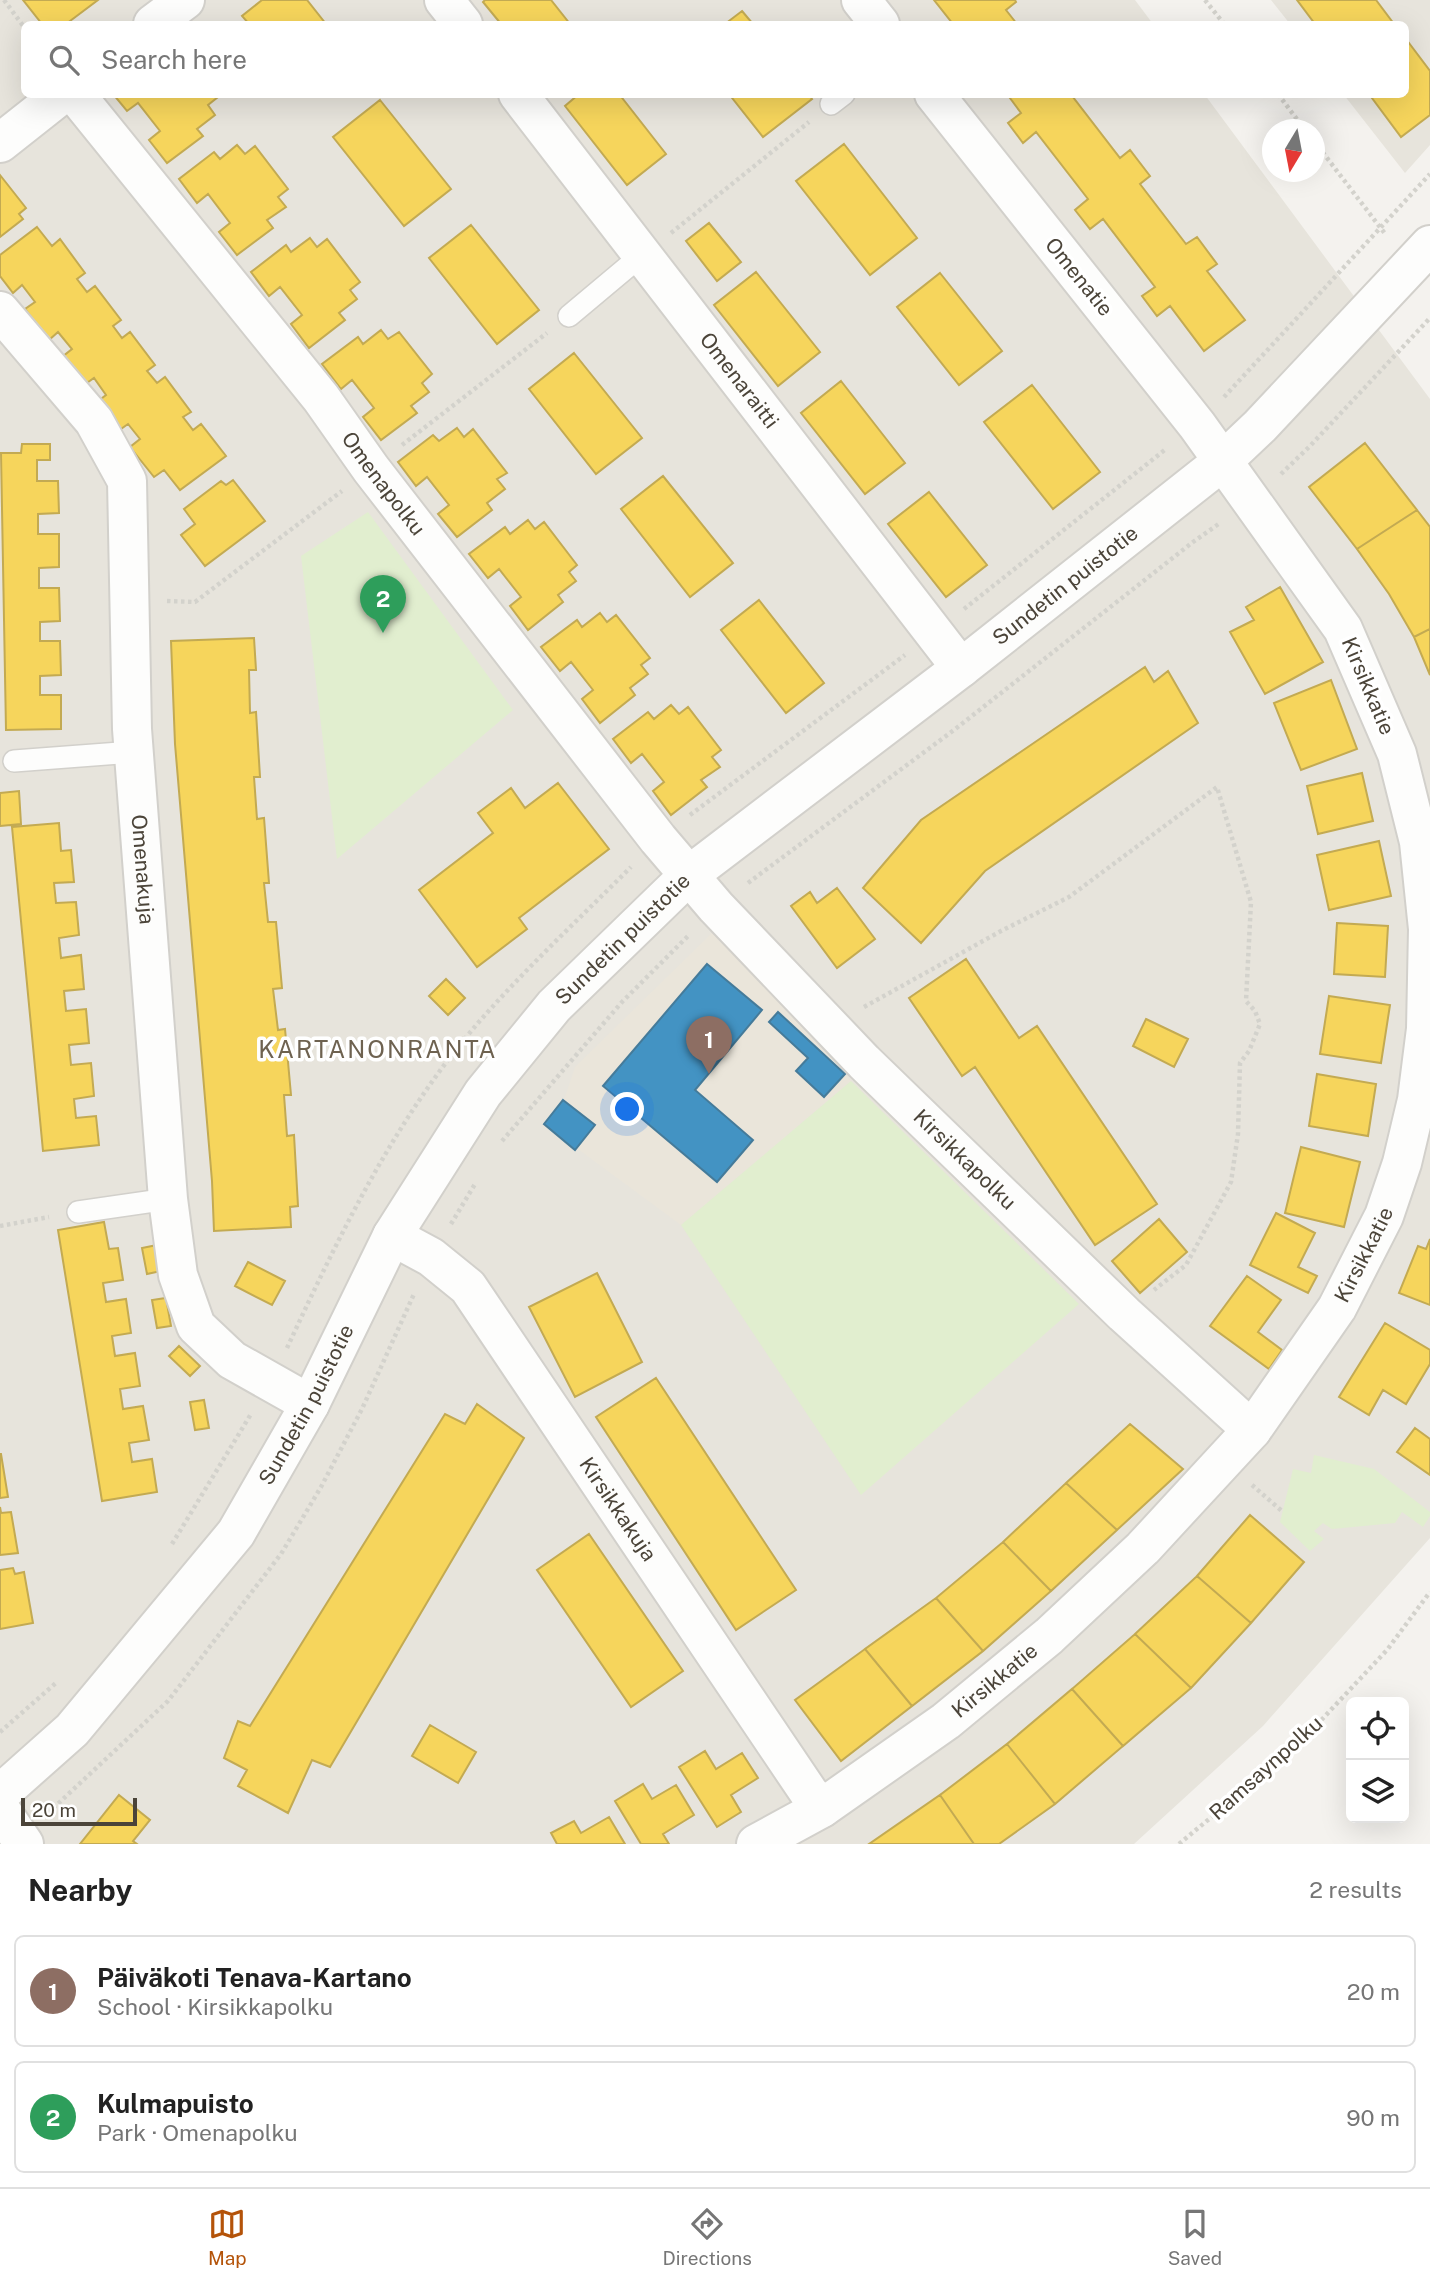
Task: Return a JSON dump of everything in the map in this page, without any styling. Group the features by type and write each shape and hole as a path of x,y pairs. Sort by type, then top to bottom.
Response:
{"street":[{"path":"157,21 185,0"},
{"path":"444,0 461,21"},
{"path":"861,0 878,21"},
{"path":"0,143 57,98"},
{"name":"Omenapolku","path":"78,98 321,398 371,469 658,839 689,875"},
{"name":"Omenaraitti","path":"521,98 961,668"},
{"name":"Omenatie","path":"937,98 1198,425 1223,461"},
{"name":"Sundetin puistotie","path":"0,1794 72,1730 236,1532 310,1404 392,1236 483,1093 554,1006 689,875 961,668 1223,461 1430,246"},
{"name":"Omenakuja","path":"0,311 94,421 127,481 133,752 168,1199 178,1275 196,1326 232,1360 310,1404"},
{"name":"Kirsikkatie","path":"756,1844 822,1808 946,1721 1049,1636 1143,1548 1252,1430 1337,1308 1384,1216 1402,1163 1417,1100 1426,1029 1428,929 1419,842 1397,754 1343,629 1223,461"},
{"name":"Kirsikkapolku","path":"689,875 716,907 830,1026 1124,1314 1252,1430"},
{"name":"Kirsikkakuja","path":"392,1236 431,1257 468,1287 808,1793 822,1808"},
{"path":"0,1810 24,1844"}],"lane":[{"path":"569,316 643,254"},
{"path":"14,761 133,752"},
{"path":"78,1212 168,1199"}],"path":[{"path":"5,0 21,23"},
{"path":"1205,0 1222,21"},
{"path":"1281,98 1297,119"},
{"path":"643,254 837,99"},
{"path":"1325,155 1380,226 1430,174"},
{"path":"128,600 195,602 569,316"},
{"path":"499,1145 622,1002 716,907 954,730 1193,542 1252,502 1310,446 1430,318"},
{"path":"830,1026 1069,897 1217,787 1251,902 1246,1001 1255,1011 1260,1024 1249,1051 1240,1063 1238,1134 1231,1182 1186,1265 1124,1314"},
{"path":"431,1257 478,1179"},
{"path":"0,1226 78,1212"},
{"name":"Ramsaynpolku","path":"1179,1844 1297,1746 1387,1650 1430,1592"}],"shaded area":[{"path":"0,0 1135,0 1151,21 21,21 21,98 1207,98 1262,172 1262,182 1269,182 1430,399 1430,1538 1263,1726 1134,1844 0,1844"},
{"path":"1271,0 1430,0 1430,145 1405,173 1346,98 1409,98 1409,21 1288,21"},
{"path":"714,931 851,1081 681,1225 544,1124 564,1100 575,1067"}],"green space":[{"path":"368,512 513,710 337,859 301,556"},
{"path":"851,1081 1079,1304 861,1495 681,1225"},
{"path":"1314,1455 1374,1469 1430,1512 1430,1516 1423,1527 1402,1512 1395,1523 1332,1529 1323,1523 1314,1531 1324,1539 1310,1551 1280,1522 1293,1469 1311,1473"}],"building: Homes":[{"path":"23,0 98,0 70,21 40,21"},
{"path":"262,0 307,0 324,21 246,21 242,16"},
{"path":"551,0 568,21 499,21 483,2"},
{"path":"934,0 1016,2 1006,10 1015,21 951,21"},
{"path":"1297,0 1376,0 1392,21 1313,21"},
{"path":"742,11 750,21 729,21"},
{"path":"1409,43 1430,71 1430,115 1401,137 1372,98 1409,98"},
{"path":"116,98 217,98 208,105 215,115 197,129 203,136 167,163 149,140 160,131 138,103 127,111"},
{"path":"574,98 622,98 666,154 627,185 565,106"},
{"path":"732,98 812,99 763,137"},
{"path":"1010,98 1074,98 1120,158 1130,150 1150,176 1140,184 1186,244 1197,237 1217,264 1207,271 1245,320 1204,351 1170,306 1157,316 1142,296 1155,287 1103,219 1090,229 1075,210 1088,199 1036,132 1023,143 1008,123 1021,113"},
{"path":"380,100 451,189 404,226 333,137"},
{"path":"844,144 917,238 870,275 796,181"},
{"path":"237,145 245,154 255,146 288,189 278,197 286,207 267,220 273,228 237,255 219,232 230,223 208,194 197,203 179,179 214,152 220,159"},
{"path":"0,175 26,208 19,214 23,219 0,237"},
{"path":"709,223 741,262 717,281 686,241"},
{"path":"471,225 539,310 497,344 429,258"},
{"path":"37,227 52,246 60,239 85,273 77,279 87,292 95,286 121,320 113,326 122,338 130,332 155,365 147,371 157,383 165,377 191,412 183,417 193,430 201,424 226,456 180,490 164,470 154,477 130,447 140,439 128,424 118,431 97,402 106,395 94,378 84,385 62,357 72,349 58,332 49,340 25,309 35,302 22,285 13,293 0,276 0,255"},
{"path":"310,238 317,247 327,239 360,282 350,290 357,299 339,313 345,320 309,348 291,324 302,315 280,287 269,296 251,272 286,245 291,252"},
{"path":"756,272 820,352 778,386 714,305"},
{"path":"940,273 1002,351 959,385 897,307"},
{"path":"381,330 388,339 399,332 432,374 422,383 429,392 411,406 417,413 381,440 363,417 374,408 352,380 341,389 322,364 358,337 363,344"},
{"path":"574,353 642,438 596,474 529,389"},
{"path":"841,381 905,463 865,494 801,413"},
{"path":"1032,385 1100,472 1053,509 984,422"},
{"path":"457,428 464,437 473,429 507,473 497,479 505,489 487,503 492,510 457,537 438,514 449,505 427,477 416,486 398,462 433,435 439,441"},
{"path":"1365,443 1417,510 1357,549 1309,487"},
{"path":"22,444 50,444 50,460 37,460 37,481 58,481 59,513 38,514 38,534 59,534 59,567 39,568 39,588 59,588 60,621 40,622 40,641 60,641 61,675 40,676 40,695 61,695 61,729 6,730 1,453 21,453"},
{"path":"663,476 733,563 690,597 621,509"},
{"path":"233,480 265,521 205,566 181,535 195,524 184,509 221,481 226,485"},
{"path":"929,492 987,565 946,597 888,524"},
{"path":"1417,510 1430,527 1430,629 1414,637 1389,594 1357,549"},
{"path":"528,520 535,529 544,522 577,565 569,572 576,581 558,595 563,602 528,630 510,606 521,597 499,569 488,578 469,554 505,527 510,534"},
{"path":"1280,587 1323,662 1265,694 1230,632 1254,620 1246,607"},
{"path":"759,600 824,683 786,713 721,630"},
{"path":"600,613 607,622 616,615 650,658 641,665 648,674 630,688 635,695 600,723 582,699 593,690 571,662 560,671 541,647 577,620 582,627"},
{"path":"1430,629 1430,675 1414,637"},
{"path":"254,638 256,670 249,670 250,713 256,712 260,777 254,777 257,819 264,818 269,883 264,883 268,922 276,922 282,988 273,989 278,1030 285,1029 291,1095 284,1095 287,1136 294,1135 298,1206 290,1207 291,1227 214,1231 175,744 171,641"},
{"path":"1145,667 1154,682 1168,671 1198,723 985,871 921,943 863,888 921,820"},
{"path":"1331,680 1357,749 1301,770 1274,703"},
{"path":"671,705 679,714 688,707 721,750 712,757 720,767 701,780 707,787 671,815 653,791 664,782 642,754 631,763 613,739 648,712 654,719"},
{"path":"1362,773 1373,821 1318,834 1307,786"},
{"path":"558,783 609,849 519,918 527,929 477,967 419,890 493,833 478,813 511,788 525,808"},
{"path":"19,791 21,824 0,826 0,793"},
{"path":"59,823 61,851 71,850 74,882 54,883 56,903 76,902 79,935 59,938 61,958 81,955 84,989 64,991 66,1011 86,1009 89,1043 69,1045 71,1065 91,1063 94,1096 74,1099 76,1118 96,1116 99,1145 43,1151 12,827"},
{"path":"1379,841 1391,896 1329,910 1317,855"},
{"path":"837,888 875,939 837,968 791,906 810,892 817,903"},
{"path":"1337,923 1388,926 1385,977 1334,974"},
{"path":"966,959 1019,1038 1037,1026 1157,1204 1095,1245 975,1067 962,1076 909,998"},
{"path":"446,979 465,998 448,1015 429,996"},
{"path":"1329,996 1390,1005 1381,1063 1320,1054"},
{"path":"1146,1019 1188,1039 1174,1067 1133,1046"},
{"path":"1317,1074 1376,1084 1368,1136 1309,1126"},
{"path":"1301,1147 1360,1162 1344,1227 1285,1213"},
{"path":"1276,1213 1315,1233 1298,1267 1317,1276 1308,1293 1250,1265"},
{"path":"1159,1219 1187,1252 1140,1293 1112,1261"},
{"path":"104,1222 109,1249 118,1248 123,1280 103,1283 106,1302 126,1299 131,1333 112,1336 115,1356 135,1353 140,1386 120,1389 123,1409 143,1406 149,1440 129,1443 132,1462 152,1459 157,1492 102,1501 58,1230"},
{"path":"1430,1239 1430,1305 1399,1293 1418,1246 1426,1249"},
{"path":"157,1245 161,1271 147,1274 142,1248"},
{"path":"248,1262 285,1281 272,1305 235,1286"},
{"path":"597,1273 642,1362 575,1397 529,1307"},
{"path":"1247,1276 1281,1300 1258,1332 1282,1350 1269,1369 1210,1326"},
{"path":"166,1298 171,1326 157,1328 152,1300"},
{"path":"1385,1323 1430,1350 1430,1364 1406,1404 1383,1390 1369,1415 1339,1397"},
{"path":"179,1346 200,1366 190,1376 169,1356"},
{"path":"656,1378 796,1590 736,1630 596,1417"},
{"path":"204,1400 209,1428 195,1430 190,1402"},
{"path":"477,1404 524,1438 330,1767 312,1760 288,1813 238,1786 247,1770 224,1758 238,1721 250,1726 445,1414 465,1424"},
{"path":"1130,1424 1183,1469 1117,1530 1066,1483"},
{"path":"1415,1428 1430,1439 1430,1475 1397,1452"},
{"path":"0,1454 8,1497 0,1498"},
{"path":"1066,1483 1117,1530 1051,1591 1003,1542"},
{"path":"0,1507 1,1513 11,1512 18,1553 0,1555"},
{"path":"1250,1515 1304,1562 1251,1623 1197,1576"},
{"path":"589,1534 683,1671 631,1707 537,1570"},
{"path":"1003,1542 1051,1591 983,1651 936,1598"},
{"path":"13,1568 15,1574 24,1572 33,1623 0,1629 0,1570"},
{"path":"1197,1576 1251,1623 1191,1688 1135,1634"},
{"path":"936,1598 983,1651 912,1706 865,1649"},
{"path":"1135,1634 1191,1688 1123,1746 1072,1689"},
{"path":"865,1649 912,1706 841,1761 795,1700"},
{"path":"1072,1689 1123,1746 1055,1804 1007,1744"},
{"path":"430,1725 476,1752 458,1783 412,1756"},
{"path":"1007,1744 1055,1804 999,1844 974,1844 940,1795"},
{"path":"705,1751 716,1769 742,1753 758,1778 731,1795 741,1812 717,1827 679,1767"},
{"path":"643,1784 652,1799 676,1785 694,1815 663,1834 669,1844 641,1844 615,1801"},
{"path":"119,1795 150,1820 133,1841 137,1844 80,1844"},
{"path":"940,1795 974,1844 869,1844"},
{"path":"609,1817 625,1844 557,1844 551,1833 574,1821 581,1833"}],"building: Schools":[{"path":"707,964 762,1010 695,1090 753,1140 717,1182 603,1086"},
{"path":"778,1012 845,1074 824,1097 796,1071 808,1058 769,1022"},
{"path":"563,1100 595,1125 575,1150 544,1124"}],"place":[{"name":"Kulmapuisto","path":"383,633"},
{"name":"Päiväkoti Tenava-Kartano","path":"709,1074"}],"district":[{"name":"KARTANONRANTA","path":"378,1050"}]}
